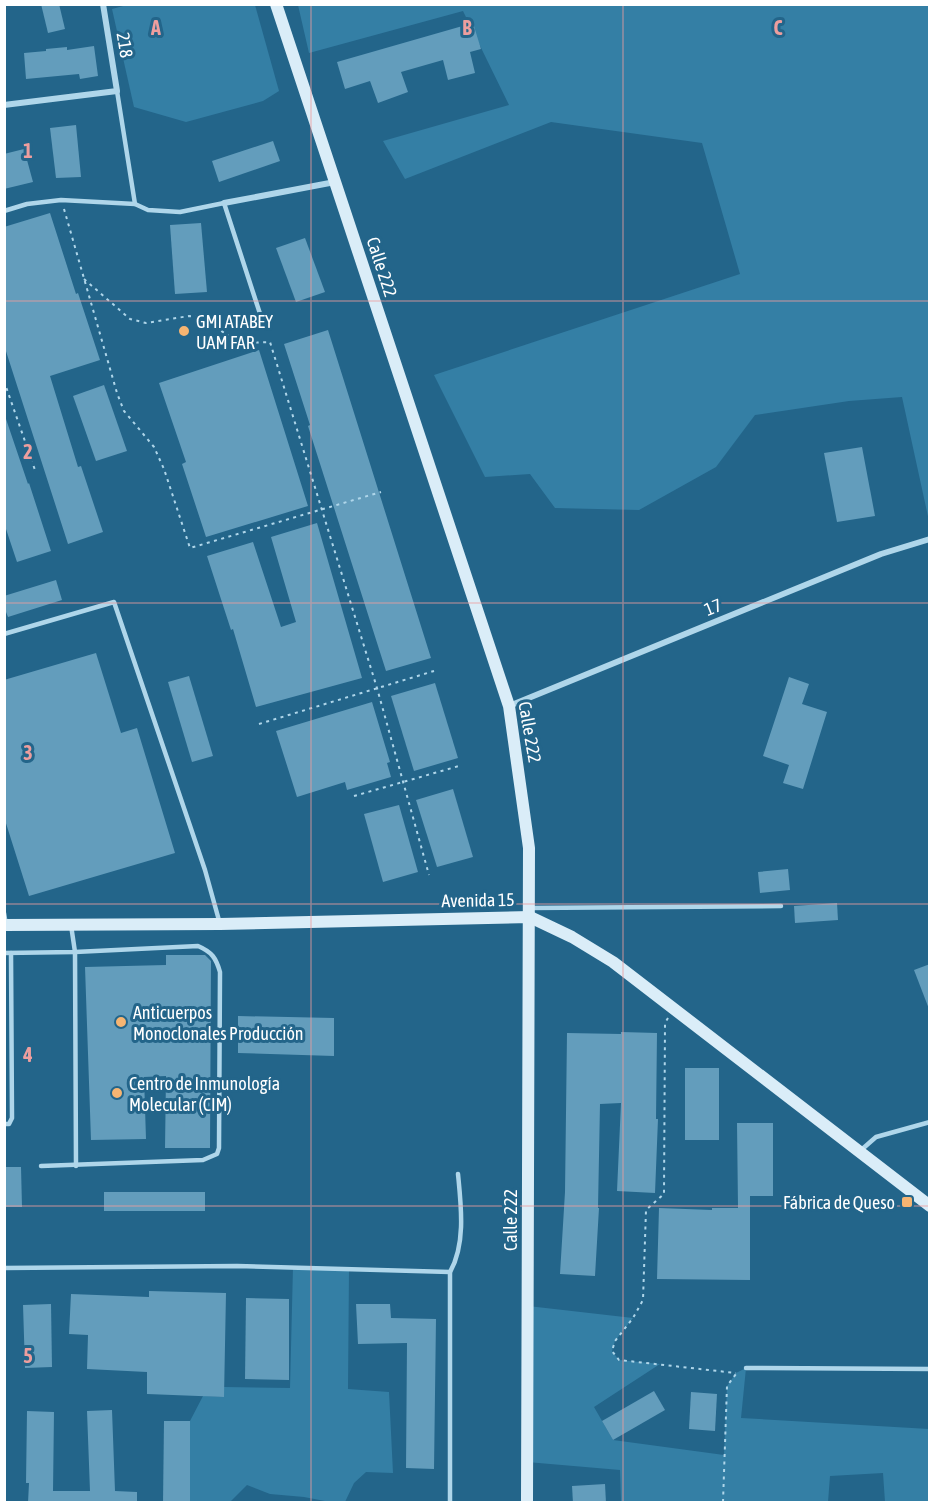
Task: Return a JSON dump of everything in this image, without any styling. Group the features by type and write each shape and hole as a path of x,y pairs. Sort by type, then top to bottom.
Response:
{"main road":[{"name":"Calle 222","path":"276,4 509,706 529,848 527,1503"},
{"name":"Avenida 15","path":"5,921 71,925 220,924 530,912 613,962 858,1153 930,1206"}],"street":[{"name":"218","path":"103,4 117,91"},
{"path":"4,105 117,91"},
{"path":"224,203 335,182"},
{"name":"17","path":"509,706 881,554 930,539"}],"lane":[{"path":"117,91 135,204"},
{"path":"4,211 27,204 61,200 135,204 148,210 180,212 224,203 263,323"},
{"path":"4,634 114,602 202,860 220,924"},
{"path":"530,912 781,906"},
{"path":"71,925 75,952 76,1166"},
{"path":"4,953 198,946 209,951 216,959 220,972 219,1148 217,1154 203,1160 40,1166"},
{"path":"4,1124 9,1124 12,1118 11,953"},
{"path":"858,1153 876,1137 930,1122"},
{"path":"450,1503 450,1272 455,1263 459,1243 461,1204 458,1174"},
{"path":"4,1268 237,1266 450,1272"},
{"path":"746,1368 930,1369"}],"path":[{"path":"61,200 117,393 124,411 154,447 165,469 190,548 381,492"},
{"path":"84,279 130,319 146,323 189,316 200,317 232,338 244,343 270,342 377,688 429,875"},
{"path":"4,381 35,471"},
{"path":"259,724 434,671"},
{"path":"354,796 459,766"},
{"path":"674,1008 665,1023 664,1194 646,1210 643,1300 633,1318 615,1341 612,1351 618,1360 736,1373 727,1386 723,1503"}],"shaded area":[{"path":"127,5 255,5 279,91 263,101 186,122 134,107 112,9"},
{"path":"298,5 929,5 929,521 902,397 849,401 755,415 716,467 639,510 555,508 530,474 485,477 434,375 740,274 702,143 551,122 405,179 383,141 509,105 463,11 309,53"},
{"path":"293,1267 349,1269 348,1389 389,1392 393,1473 366,1472 354,1483 345,1502 270,1494 247,1485 230,1502 190,1502 190,1421 203,1396 224,1397 224,1387 290,1388"},
{"path":"528,1306 633,1318 615,1341 612,1351 619,1360 660,1364 594,1407 613,1440 724,1455 727,1386 736,1373 746,1368 741,1418 929,1429 929,1502 885,1502 883,1473 830,1476 828,1502 621,1502 620,1470 527,1462"}],"building":[{"path":"41,4 59,4 65,29 48,33"},
{"path":"473,23 481,49 470,52 475,73 448,80 443,60 401,72 408,92 378,103 370,81 345,89 337,62"},
{"path":"94,46 98,76 80,79 79,74 26,79 24,53"},
{"path":"76,125 81,177 56,178 50,128"},
{"path":"273,141 280,161 219,182 212,161"},
{"path":"24,149 33,182 4,189 4,154"},
{"path":"50,213 100,360 50,376 78,467 81,466 103,532 68,544 4,345 4,227"},
{"path":"201,223 207,292 175,294 170,225"},
{"path":"305,238 325,292 296,302 276,248"},
{"path":"328,330 431,658 386,671 284,344"},
{"path":"259,350 308,506 206,537 182,464 186,462 159,383"},
{"path":"104,385 127,451 96,461 73,396"},
{"path":"4,419 6,419 29,483 51,551 17,562 4,523"},
{"path":"862,447 875,516 837,522 824,453"},
{"path":"317,523 362,678 256,707 233,629 231,630 207,556 253,542 281,627 296,622 271,537"},
{"path":"56,580 62,600 8,617 4,607 4,596"},
{"path":"96,653 121,733 137,728 175,853 29,896 4,817 4,680"},
{"path":"189,676 213,756 192,762 168,682"},
{"path":"789,677 809,684 802,704 827,712 803,789 783,783 789,765 763,756"},
{"path":"435,683 458,758 414,771 391,696"},
{"path":"372,702 390,762 387,763 391,777 347,790 345,782 297,797 276,731"},
{"path":"453,789 473,857 437,867 416,800"},
{"path":"399,805 418,872 383,882 364,814"},
{"path":"788,869 790,890 760,893 758,872"},
{"path":"837,903 838,920 795,923 794,906"},
{"path":"166,955 205,955 211,961 210,1148 165,1148 166,1076 144,1077 146,1139 91,1140 85,967 166,965"},
{"path":"930,964 930,1009 929,1009 914,970"},
{"path":"238,1016 334,1018 334,1056 238,1053"},
{"path":"621,1032 657,1033 656,1119 658,1119 655,1193 617,1191 621,1103 600,1104 599,1208 595,1276 560,1274 565,1192 567,1033 621,1034"},
{"path":"685,1068 719,1068 719,1140 685,1140"},
{"path":"737,1123 773,1123 773,1196 750,1196 750,1280 657,1279 659,1208 712,1210 712,1208 738,1208"},
{"path":"4,1167 21,1167 22,1207 4,1207"},
{"path":"104,1192 205,1192 205,1211 104,1211"},
{"path":"149,1291 226,1293 224,1397 147,1394 147,1372 87,1369 88,1335 69,1334 71,1294 149,1297"},
{"path":"246,1298 289,1299 289,1380 245,1379"},
{"path":"51,1304 52,1367 25,1368 23,1305"},
{"path":"356,1304 390,1304 391,1318 436,1319 434,1469 406,1468 407,1343 358,1344"},
{"path":"654,1391 665,1410 613,1440 602,1421"},
{"path":"691,1392 717,1394 715,1431 689,1429"},
{"path":"112,1410 115,1491 137,1492 137,1503 28,1503 27,1411 54,1412 53,1491 90,1491 87,1411"},
{"path":"164,1421 190,1421 190,1503 163,1503"},
{"path":"605,1484 606,1503 573,1503 572,1486"}],"place":[{"name":"GMI ATABEY UAM FAR","path":"184,331"},
{"name":"Anticuerpos Monoclonales Producción","path":"121,1022"},
{"name":"Centro de Inmunología Molecular (CIM)","path":"117,1093"},
{"name":"Fábrica de Queso","path":"907,1202"}]}
